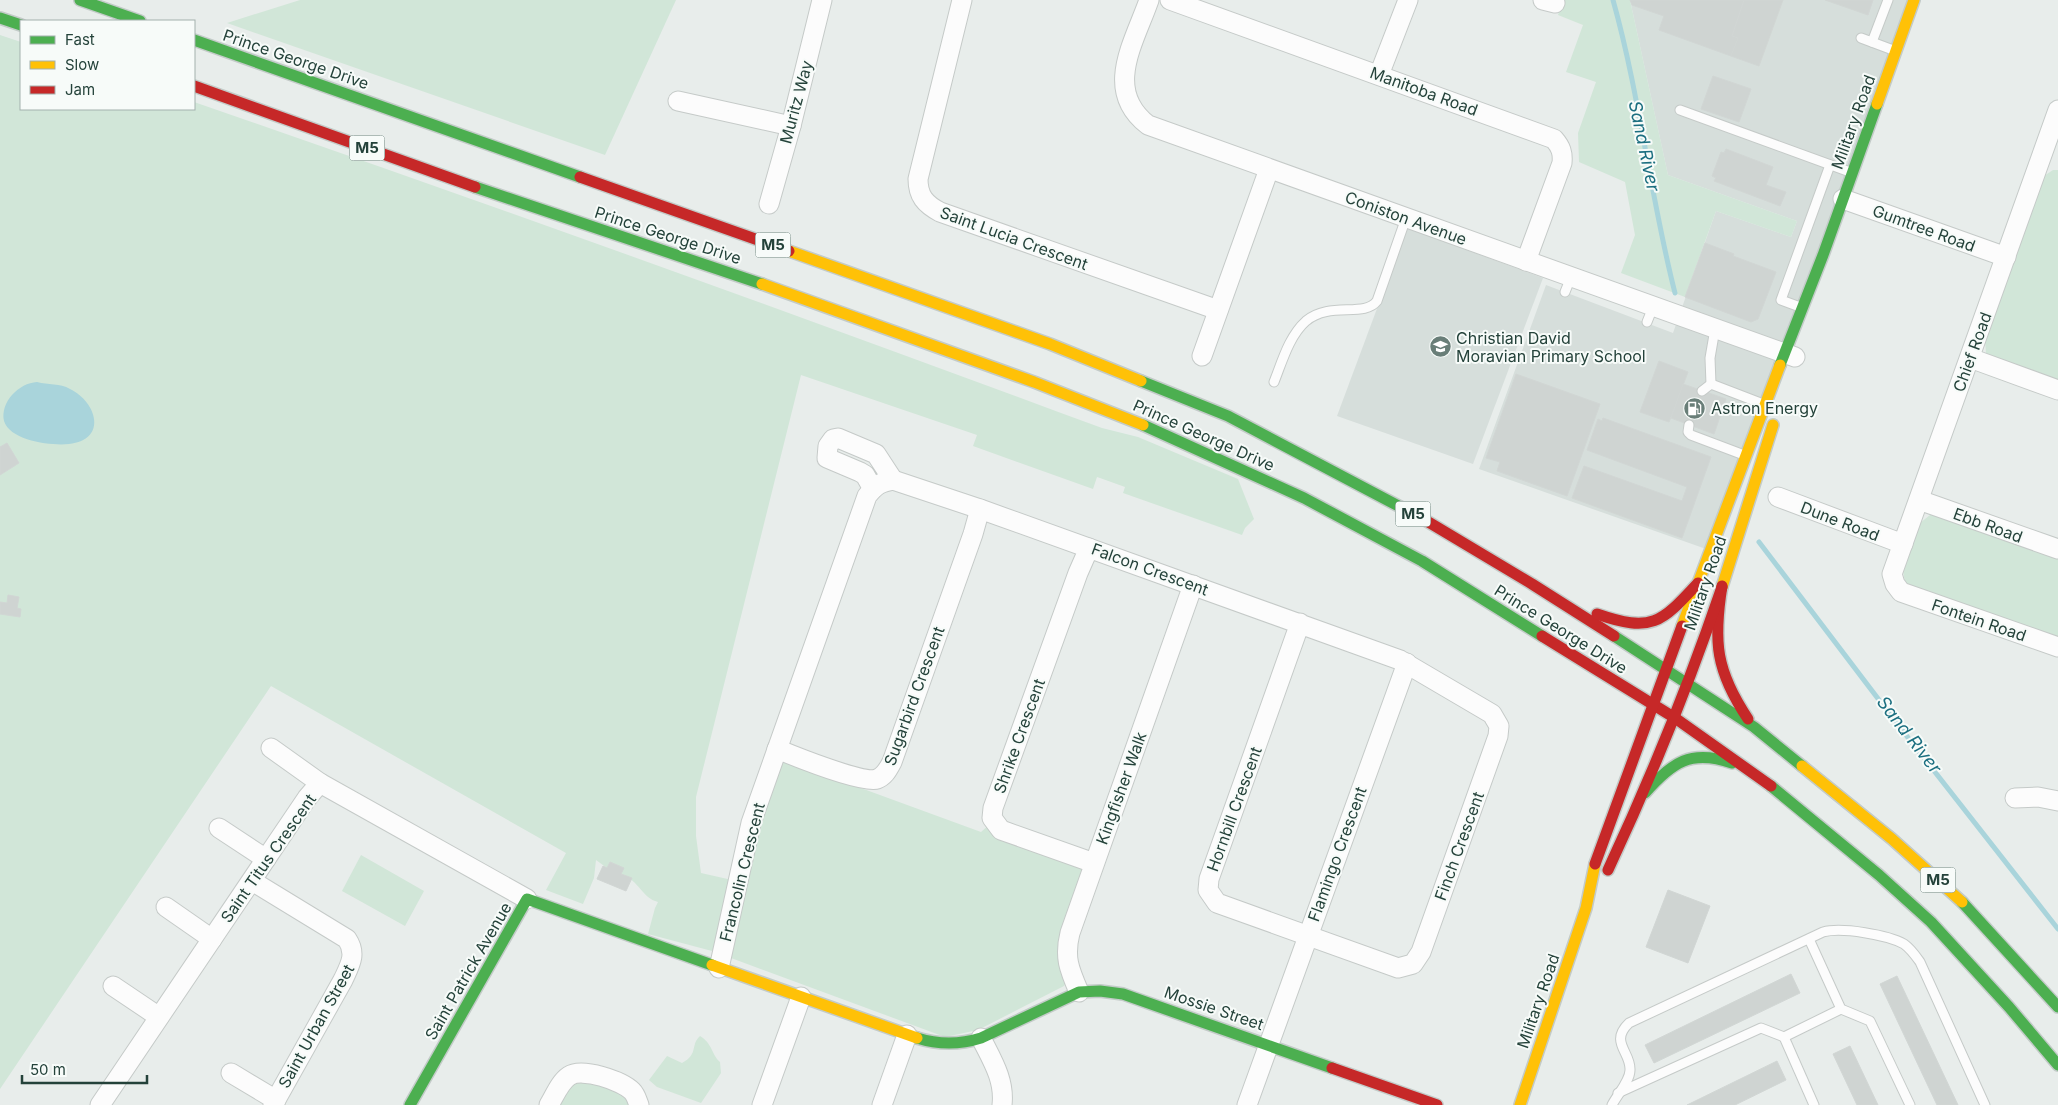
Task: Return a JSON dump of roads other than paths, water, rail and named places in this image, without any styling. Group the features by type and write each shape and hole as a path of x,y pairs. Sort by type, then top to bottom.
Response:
{"main road":[{"path":"80,0 137,20"},
{"name":"Military Road","path":"1520,1105 1586,908 1591,876 1596,860 1744,455 1764,404 1789,362 1823,255 1914,0"},
{"path":"0,18 20,25"},
{"name":"Prince George Drive","path":"195,40 1050,344 1228,416 1446,532 1687,682 1754,728 1804,766 1892,839 1958,898 2058,1007"},
{"name":"Prince George Drive","path":"195,86 540,210 759,282 1034,382 1129,419 1304,498 1422,561 1675,718 1756,775 1864,862 1931,922 2009,1007 2058,1065"},
{"name":"Military Road","path":"1789,362 1801,307 1823,255"},
{"name":"Military Road","path":"1586,908 1602,882 1645,793 1675,718 1722,586 1778,410"},
{"path":"1532,584 1618,622 1642,625 1654,623 1671,612 1698,583"},
{"path":"1722,586 1716,634 1721,669 1738,706 1754,728"},
{"path":"1645,793 1663,772 1686,758 1706,756 1719,759 1756,775"},
{"name":"Saint Patrick Avenue","path":"410,1105 527,899 719,968"},
{"path":"719,968 932,1043 950,1046 965,1044 982,1038"},
{"name":"Mossie Street","path":"982,1038 1079,992 1123,994 1437,1105"}],"street":[{"name":"Muritz Way","path":"768,204 791,126 822,0"},
{"name":"Saint Lucia Crescent","path":"962,0 918,180 920,196 926,203 940,212 1218,310"},
{"name":"Coniston Avenue","path":"1150,0 1124,68 1124,92 1133,111 1148,125 1526,262 1568,285 1650,314 1715,329 1789,362"},
{"name":"Manitoba Road","path":"1170,0 1554,139 1560,146 1562,163 1526,262"},
{"path":"1379,75 1408,0"},
{"path":"678,101 791,126"},
{"name":"Chief Road","path":"1901,592 1895,584 1892,574 2006,257 2050,157 2058,110"},
{"path":"1202,356 1270,169"},
{"name":"Gumtree Road","path":"1843,199 2006,257"},
{"path":"1970,358 2058,390"},
{"path":"838,438 876,454 893,480 882,481 873,489 865,475 827,458 828,446 833,439 838,438"},
{"name":"Falcon Crescent","path":"893,480 980,509 1406,663"},
{"name":"Francolin Crescent","path":"719,968 751,823 867,496 873,489"},
{"name":"Dune Road","path":"1778,498 1903,544"},
{"name":"Ebb Road","path":"1919,500 2058,549"},
{"name":"Sugarbird Crescent","path":"777,749 800,759 869,780 882,776 887,771 905,726 980,509"},
{"name":"Shrike Crescent","path":"1089,548 1078,573 993,808 992,818 1001,830 1094,863"},
{"name":"Kingfisher Walk","path":"1079,992 1066,954 1070,933 1193,585"},
{"name":"Fontein Road","path":"1901,592 2058,648"},
{"name":"Hornbill Crescent","path":"1300,624 1208,884 1210,896 1218,904 1307,936"},
{"name":"Finch Crescent","path":"1307,936 1398,968 1413,964 1421,952 1498,736 1499,726 1488,711 1406,663"},
{"name":"Flamingo Crescent","path":"1247,1105 1406,663"},
{"path":"271,748 320,783"},
{"name":"Saint Titus Crescent","path":"100,1105 307,798 320,783 527,899"},
{"path":"2015,798 2038,796 2058,800"},
{"path":"219,828 266,859"},
{"name":"Saint Urban Street","path":"252,881 347,939 352,948 353,959 343,980 274,1102"},
{"path":"166,907 212,939"},
{"path":"113,986 159,1017"},
{"path":"762,1105 801,997"},
{"path":"882,1105 907,1035"},
{"path":"982,1038 1001,1079 1003,1090 1002,1105"},
{"path":"549,1105 568,1076 587,1072 626,1086 635,1095 639,1105"},
{"path":"231,1073 274,1102"}],"lane":[{"path":"1872,42 1888,0"},
{"path":"1861,38 1896,51"},
{"path":"1680,110 1852,173"},
{"path":"1801,307 1781,300 1830,165"},
{"path":"1274,382 1287,350 1305,323 1314,315 1326,311 1364,310 1374,305 1406,218"},
{"path":"1711,384 1710,358 1715,329"},
{"path":"1702,391 1711,384"},
{"path":"1711,384 1764,404"},
{"path":"1689,425 1688,432 1691,435 1744,455"},
{"path":"1612,1105 1630,1073 1630,1066 1621,1041 1622,1031 1629,1023 1823,932 1836,930 1893,940 1914,952 1985,1105"},
{"path":"1809,939 1841,1009 1870,1020 1910,1105"},
{"path":"1784,1037 1841,1009"},
{"path":"1617,1094 1761,1028 1784,1037 1814,1105"}],"water":[{"path":"37,382 70,389 87,403 92,411 94,420 94,428 89,436 81,441 69,444 53,444 23,438 8,428 4,421 4,414 8,401 12,395 24,386"}],"waterway":[{"name":"Sand River","path":"1613,0 1631,73 1666,256 1675,293"},
{"name":"Sand River","path":"1759,542 1895,721 2058,929"}],"place":[{"name":"Christian David Moravian Primary School","path":"1440,347"},
{"name":"Astron Energy","path":"1695,408"}]}
